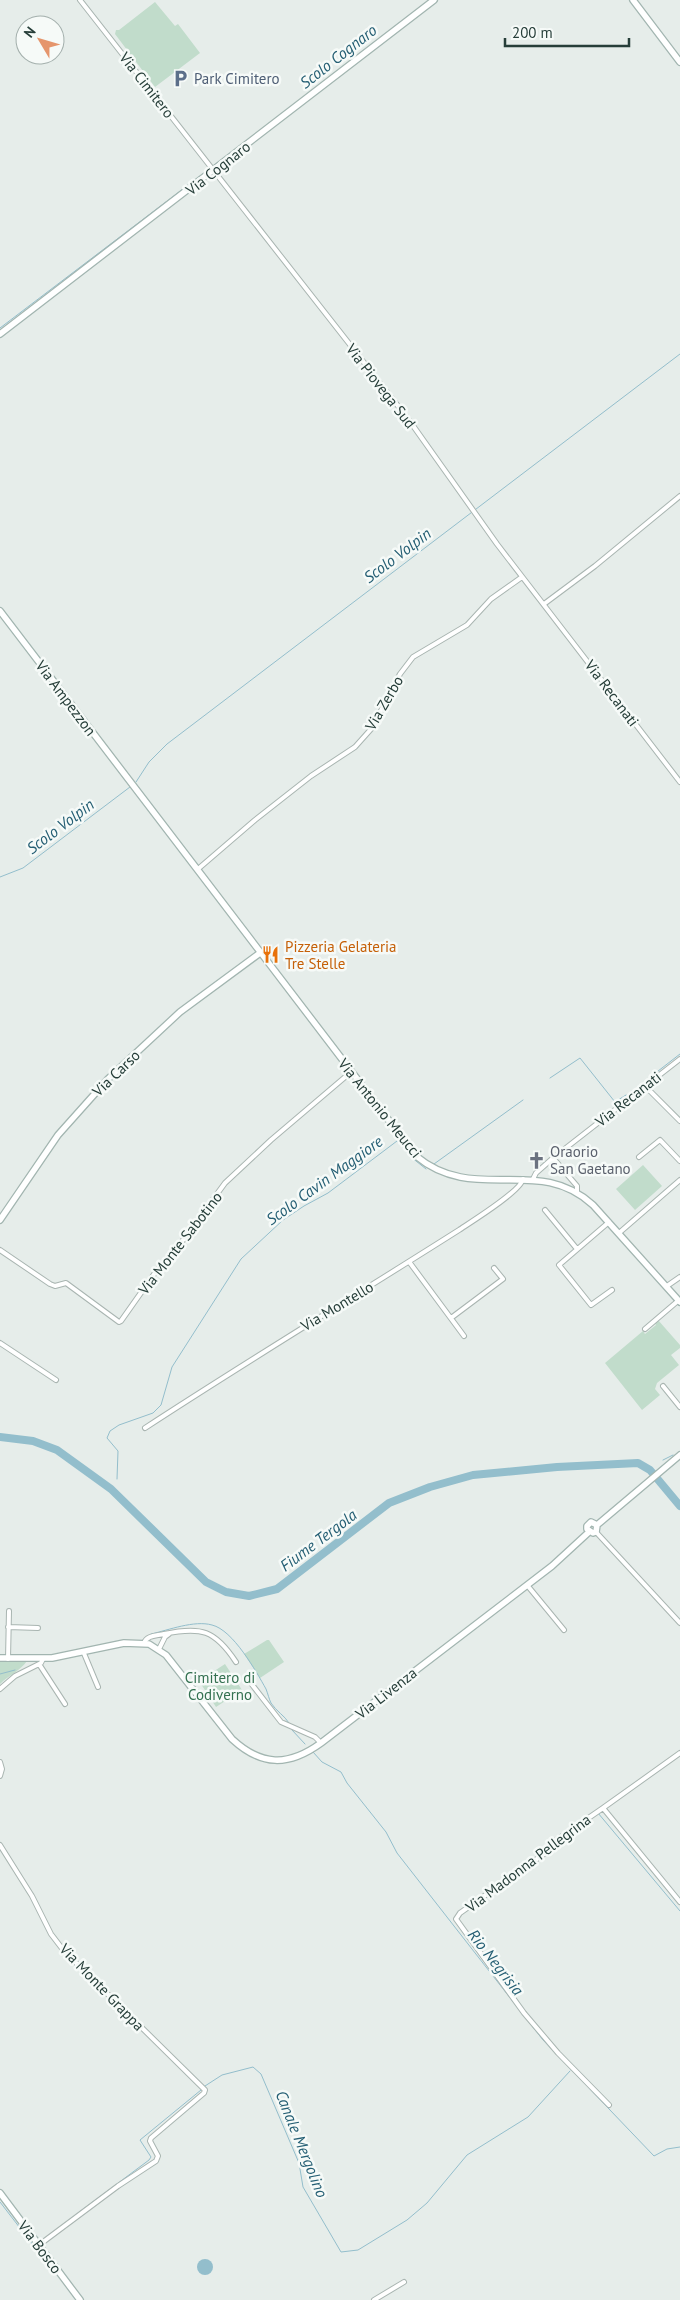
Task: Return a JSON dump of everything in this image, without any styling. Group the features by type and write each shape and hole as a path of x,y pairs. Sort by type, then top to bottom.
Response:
{"street":[{"name":"Via Cimitero","path":"80,0 214,171"},
{"name":"Via Cognaro","path":"0,334 434,0"},
{"path":"633,0 680,62"},
{"name":"Via Piovega Sud","path":"214,171 412,425 474,512 544,604"},
{"path":"544,604 595,566 680,496"},
{"name":"Via Zerbo","path":"198,869 255,820 360,742 372,728 400,674 413,657 467,625 491,598 522,577"},
{"name":"Via Recanati","path":"544,604 680,782"},
{"name":"Via Ampezzon","path":"0,611 133,784"},
{"name":"Via Antonio Meucci","path":"133,784 411,1151 428,1165 445,1174 464,1179 533,1179 556,1183 585,1197 679,1301 645,1329"},
{"name":"Via Carso","path":"0,1220 58,1135 108,1079 186,1008 260,953"},
{"name":"Via Recanati","path":"533,1179 536,1173 553,1158 680,1059"},
{"name":"Via Monte Sabotino","path":"0,1250 50,1284 55,1286 66,1283 118,1322 121,1321 157,1270 184,1239 226,1183 264,1146 351,1072"},
{"path":"645,1086 680,1121"},
{"path":"639,1157 660,1140 680,1161"},
{"path":"553,1158 577,1186 577,1192"},
{"name":"Via Montello","path":"145,1428 324,1312 410,1262 491,1208 519,1187 523,1179"},
{"path":"619,1233 680,1180"},
{"path":"546,1210 577,1249"},
{"path":"609,1222 559,1265 591,1305 612,1290"},
{"path":"410,1262 464,1336"},
{"path":"451,1318 503,1279 494,1268"},
{"path":"667,1286 680,1276"},
{"path":"0,1343 56,1380"},
{"path":"662,1386 680,1407"},
{"name":"Via Livenza","path":"159,1649 166,1655 232,1739 244,1750 262,1759 286,1760 304,1754 321,1743 552,1566 589,1532 588,1523 597,1524 658,1471 680,1455"},
{"path":"596,1532 597,1524"},
{"path":"589,1532 596,1532 680,1623"},
{"path":"527,1585 564,1630"},
{"path":"8,1659 9,1611"},
{"path":"8,1627 38,1628"},
{"path":"144,1642 150,1637 170,1633 189,1630 207,1632 222,1643 236,1662"},
{"path":"0,1689 15,1676 41,1661 124,1642 144,1642 159,1649 165,1637 170,1633"},
{"path":"83,1651 98,1687"},
{"path":"0,1658 41,1661"},
{"path":"41,1661 65,1704"},
{"path":"250,1682 281,1722 315,1737 321,1743"},
{"name":"Via Madonna Pellegrina","path":"609,2105 524,2013 456,1919 460,1913 540,1858 555,1841 680,1753"},
{"path":"0,1762 2,1769 0,1776"},
{"name":"Via Madonna Pellegrina","path":"602,1808 680,1902"},
{"name":"Via Monte Grappa","path":"0,1845 32,1896 51,1934 64,1951 205,2090 204,2093 151,2138 150,2141 158,2156 156,2161 118,2186 39,2245"},
{"name":"Via Bosco","path":"0,2193 80,2300"},
{"path":"374,2300 404,2282"}],"green space":[{"path":"155,2 175,26 178,24 200,53 155,87 115,34 116,30 119,30"},
{"path":"643,1165 662,1186 635,1210 616,1189"},
{"path":"658,1320 680,1345 680,1348 671,1355 679,1365 657,1383 655,1389 660,1395 642,1410 605,1363 643,1331 645,1334 656,1325 654,1322"},
{"path":"269,1640 284,1662 260,1678 244,1654"},
{"path":"0,1660 27,1661 0,1684"},
{"name":"Cimitero di Codiverno","path":"225,1664 242,1690 216,1707 199,1681"}],"water":[{"path":"202,2259 208,2259 213,2264 211,2273 202,2275 197,2270 197,2264"}],"waterway":[{"name":"Scolo Cognaro","path":"397,25 429,0"},
{"name":"Scolo Cognaro","path":"213,166 235,150"},
{"name":"Scolo Cognaro","path":"0,328 208,170"},
{"name":"Scolo Volpin","path":"136,782 149,762 167,744 680,354"},
{"name":"Scolo Volpin","path":"0,877 23,868 130,787"},
{"name":"Scolo Cavin Maggiore","path":"653,1075 680,1054"},
{"name":"Scolo Cavin Maggiore","path":"550,1078 580,1058 615,1102 626,1095"},
{"name":"Scolo Cavin Maggiore","path":"434,1164 523,1100"},
{"name":"Scolo Cavin Maggiore","path":"117,1479 118,1451 107,1438 110,1431 119,1425 153,1413 161,1405 172,1367 241,1259 283,1220 328,1193 397,1141 411,1157 426,1169"},
{"name":"Fiume Tergola","path":"0,1437 33,1441 57,1450 111,1489 206,1582 226,1592 249,1596 277,1589 389,1503 430,1487 473,1475 557,1467 638,1463 650,1470 680,1506"},
{"path":"663,1460 673,1455"},
{"name":"Rio Negrisia","path":"151,1634 197,1624 212,1625 220,1628 243,1652 266,1689 271,1703 289,1723"},
{"name":"Rio Negrisia","path":"0,1674 15,1670"},
{"name":"Rio Negrisia","path":"292,1730 305,1744"},
{"name":"Rio Negrisia","path":"313,1752 322,1762 341,1772 347,1783 386,1832 397,1853 543,2040 654,2156 667,2149 680,2147"},
{"path":"598,1813 680,1911"},
{"name":"Canale Mergolino","path":"205,2086 222,2075 253,2067 261,2074 299,2163 303,2187 341,2252 358,2250 407,2220 427,2203 467,2155 528,2117 570,2071"},
{"name":"Canale Mergolino","path":"78,2213 149,2160 151,2157 140,2140 201,2090"},
{"name":"Canale Mergolino","path":"0,2202 33,2245"}],"place":[{"name":"Park Cimitero","path":"180,78"},
{"name":"Pizzeria Gelateria Tre Stelle","path":"271,955"},
{"name":"Oraorio San Gaetano","path":"536,1160"}]}
